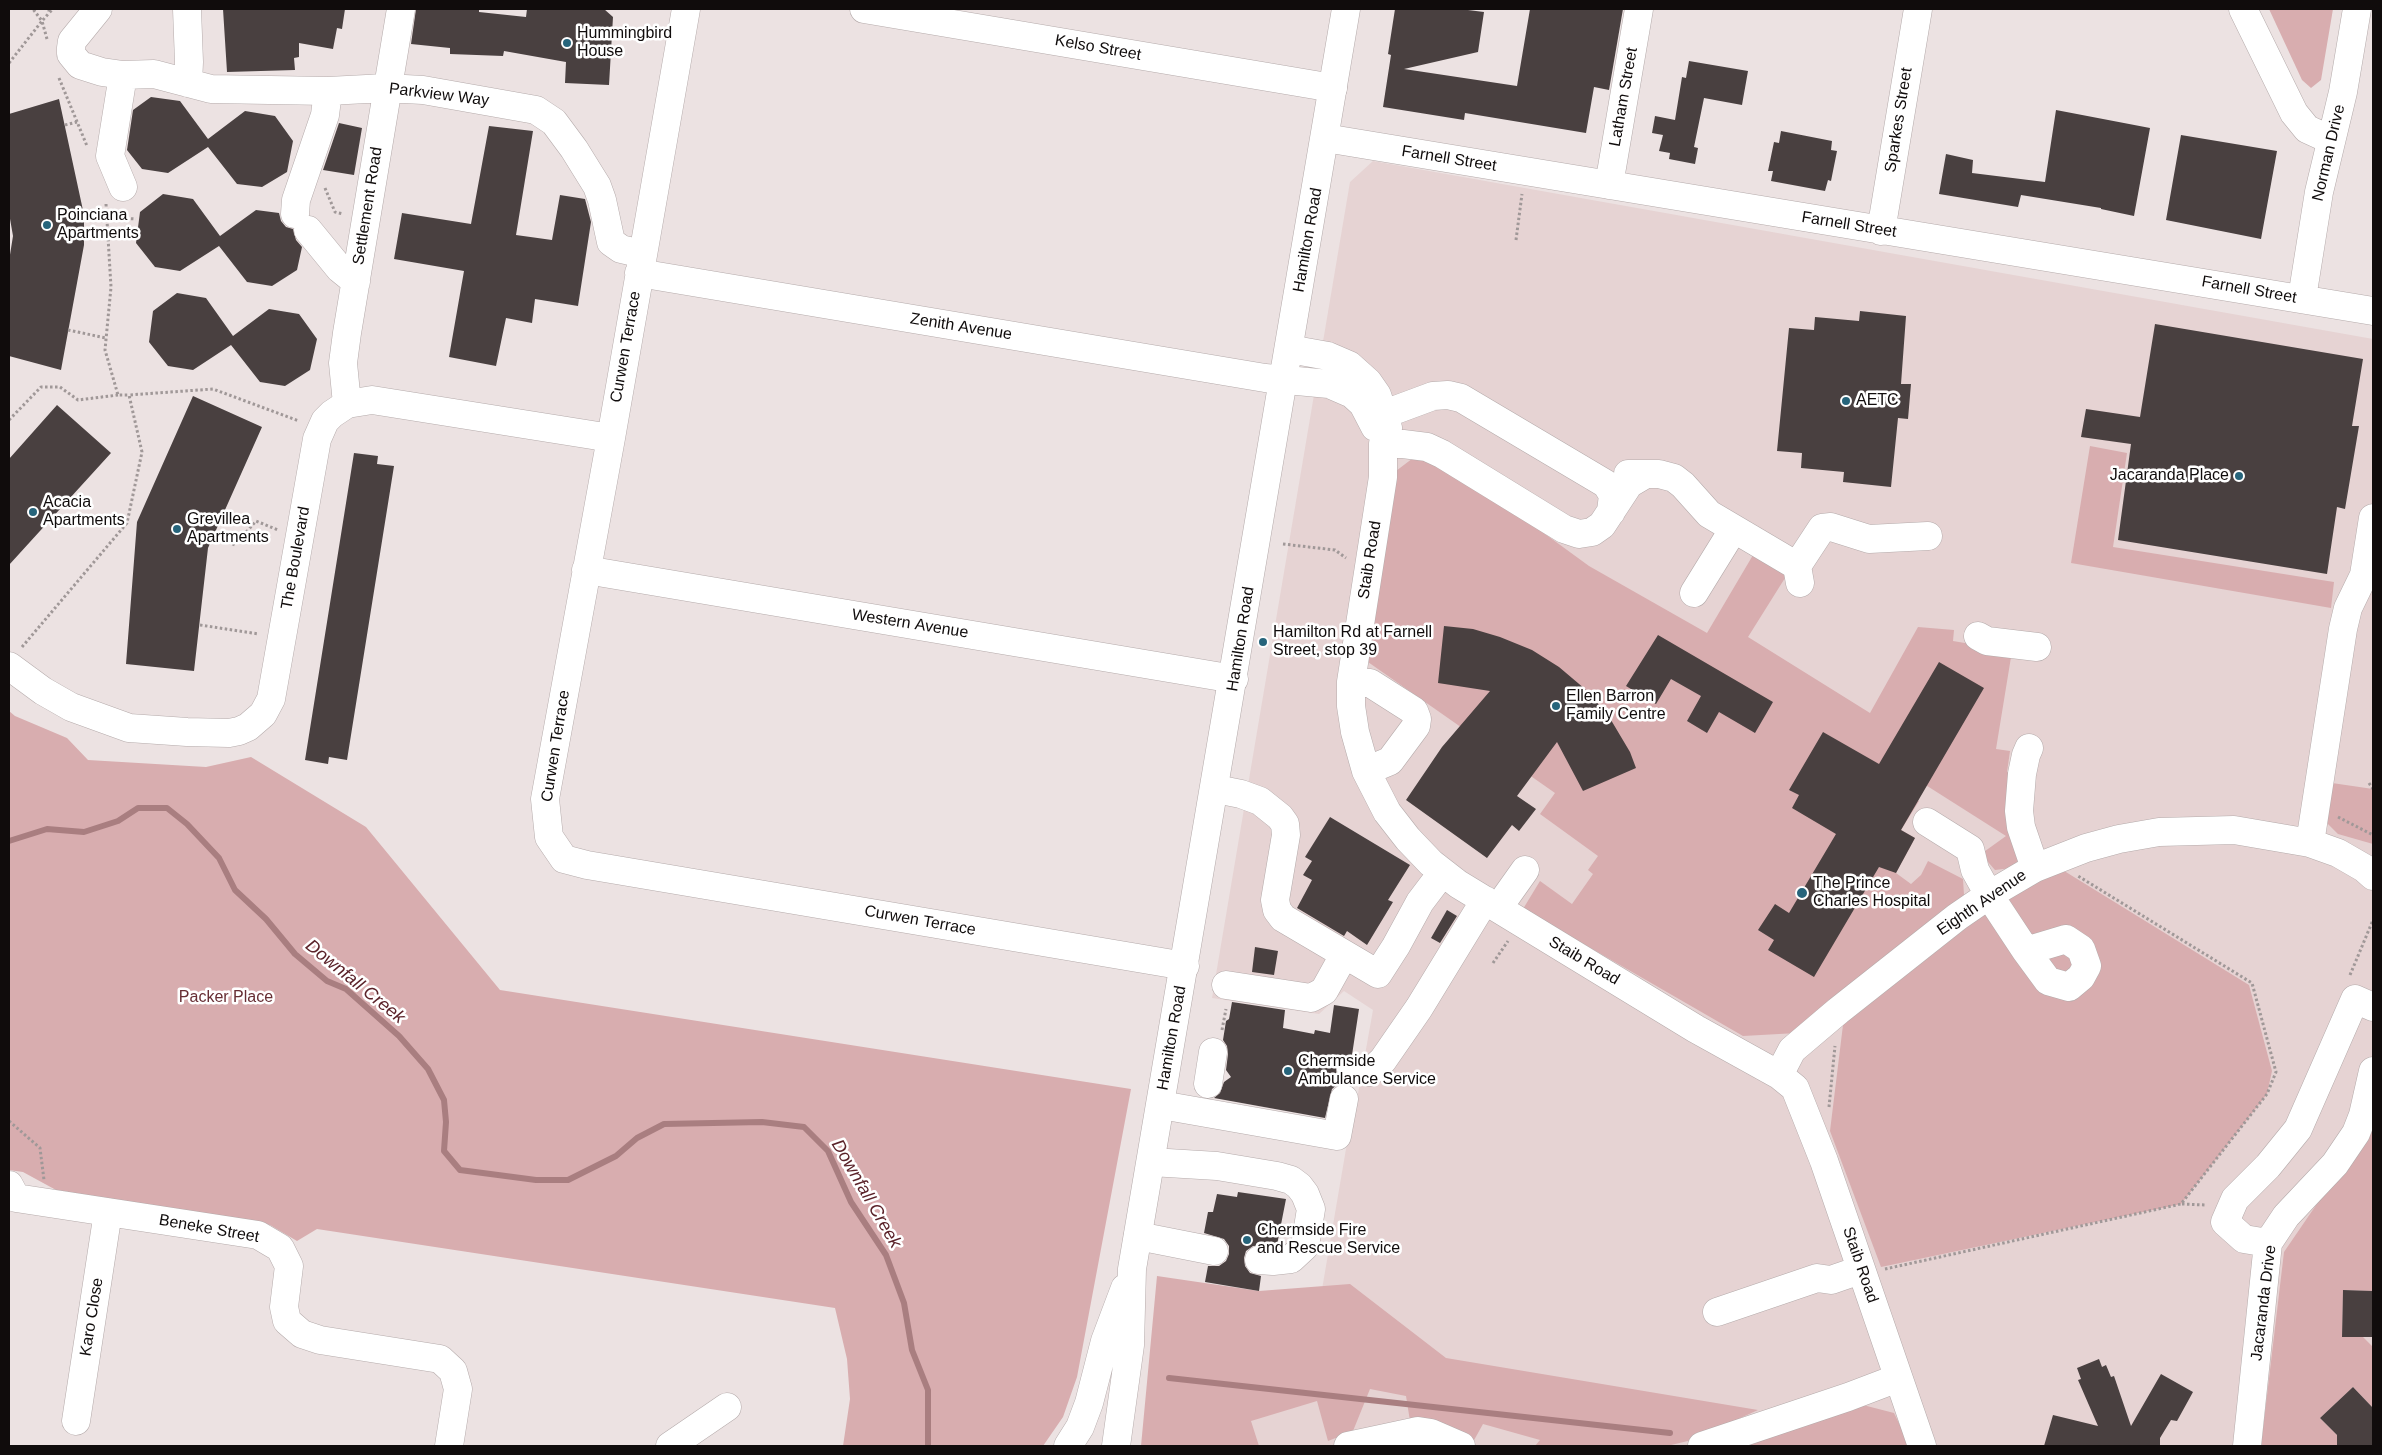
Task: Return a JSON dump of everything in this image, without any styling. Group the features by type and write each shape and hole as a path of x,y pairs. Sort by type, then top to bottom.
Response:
{"street":[{"name":"Parkview Way","path":"98,9 72,41 71,54 80,65 123,75 154,74 211,88 328,91 386,88 458,95 536,110 554,122 574,149 597,186 612,242 641,264"},
{"path":"187,9 188,83"},
{"name":"Settlement Road","path":"347,404 343,363 400,9"},
{"name":"Curwen Terrace","path":"686,9 611,438 545,799 549,837 564,859 597,867 1185,966"},
{"name":"Kelso Street","path":"864,9 1333,88"},
{"name":"Hamilton Road","path":"1116,1446 1130,1345 1132,1269 1216,789 1346,9"},
{"name":"Latham Street","path":"1609,185 1639,9"},
{"name":"Sparkes Street","path":"1881,230 1918,9"},
{"path":"2243,9 2294,113 2307,130 2331,140"},
{"name":"Norman Drive","path":"2302,298 2319,192 2343,92 2358,9"},
{"path":"114,192 110,156 123,75"},
{"path":"328,91 325,115 296,200 302,222 340,269 356,282"},
{"name":"Farnell Street","path":"1325,138 2373,311"},
{"name":"Zenith Avenue","path":"641,264 1284,380"},
{"name":"Staib Road","path":"1289,349 1328,356 1349,365 1368,382 1377,395 1378,416 1383,444 1383,477 1351,682 1351,706 1355,732 1366,771 1388,812 1408,839 1442,873 1696,1029 1779,1075 1794,1088 1824,1161 1922,1446"},
{"name":"Staib Road","path":"1284,380 1316,381 1342,388 1378,416"},
{"path":"1378,416 1433,396 1461,398 1606,484 1612,495 1611,512"},
{"name":"The Boulevard","path":"13,659 19,675 71,707 129,728 150,731 229,733 248,727 267,708 274,689 314,450 320,429 332,414 347,404 364,400 380,400 611,438"},
{"path":"1383,444 1403,444 1434,451 1564,529 1579,534 1592,532 1602,525 1629,484 1646,474"},
{"path":"1588,474 1659,474 1674,478 1683,485 1709,514 1799,575 1822,528 1831,527 1869,539 1928,536"},
{"path":"2310,843 2343,629 2348,608 2364,575 2373,518"},
{"path":"1694,593 1733,530"},
{"name":"Western Avenue","path":"586,570 1234,679"},
{"path":"1978,636 1987,641 2037,647"},
{"path":"1351,682 1370,683 1414,712 1417,719 1416,726 1390,761 1366,771"},
{"path":"2036,750 2035,825 2043,864"},
{"path":"1216,789 1248,796 1260,801 1280,816 1285,824 1286,834 1274,900 1277,910 1283,918 1378,974 1420,902 1442,873"},
{"path":"1926,822 1970,849 1975,870 2026,951"},
{"name":"Eighth Avenue","path":"1779,1075 1792,1050 1838,1011 1989,895 2043,864 2119,839 2159,832 2234,830 2310,843 2338,853 2364,868 2373,876"},
{"path":"1351,1070 1370,1072 1383,1060 1491,904 1525,870"},
{"path":"1227,993 1311,998 1318,996 1324,991 1344,954"},
{"path":"2268,1244 2244,1239 2224,1222 2235,1198 2268,1166 2298,1129 2359,995"},
{"path":"1208,1084 1217,1044"},
{"name":"Jacaranda Drive","path":"2247,1446 2268,1244 2286,1216 2335,1164 2356,1133 2363,1115 2373,1071"},
{"path":"1161,1105 1337,1136 1344,1099"},
{"path":"1151,1162 1217,1166 1277,1176 1290,1180 1298,1186 1306,1194 1311,1209 1305,1246 1291,1259 1273,1262 1259,1260"},
{"name":"Beneke Street","path":"12,1191 47,1203 258,1235 280,1248 289,1266 284,1307 287,1321 302,1334 320,1340 440,1359 453,1371 458,1389 449,1446"},
{"name":"Karo Close","path":"76,1421 108,1212"},
{"path":"1138,1236 1214,1251"},
{"path":"1717,1312 1818,1278 1831,1280 1860,1268"},
{"name":"Hamilton Road","path":"1068,1446 1080,1427 1089,1404 1105,1341 1132,1269"},
{"path":"1702,1446 1848,1397 1898,1378"},
{"path":"670,1446 727,1407"},
{"path":"1348,1446 1418,1431 1430,1433 1461,1446"}],"path":[{"path":"33,9 42,21 49,46"},
{"path":"9,63 49,11 53,9"},
{"path":"56,71 89,151"},
{"path":"65,125 77,122"},
{"path":"1516,240 1526,171"},
{"path":"322,182 335,212 365,219"},
{"path":"114,192 106,217 111,287 105,350 118,396"},
{"path":"106,217 136,219"},
{"path":"84,236 108,237"},
{"path":"68,330 106,338"},
{"path":"9,420 41,387 60,387 78,400 213,389 320,429"},
{"path":"13,659 127,523 142,452 129,396"},
{"path":"214,536 235,545 256,521 299,540"},
{"path":"1283,544 1335,550 1346,557 1356,577 1367,579"},
{"path":"200,625 282,639"},
{"path":"2369,783 2373,789"},
{"path":"2314,812 2343,819 2373,835"},
{"path":"1860,1268 1878,1271 2181,1204 2267,1094 2276,1072 2252,983 2043,864"},
{"path":"2359,995 2373,920"},
{"path":"1217,1044 1227,993"},
{"path":"1829,1110 1838,1011"},
{"path":"9,1121 40,1148 47,1203"}],"shaded area":[{"name":"The Prince Charles Hospital","path":"1373,161 2373,339 2373,1446 1142,1446 1314,1336 1346,1149 1356,1105 1373,1010 1344,991 1319,1014 1212,998 1350,182"}],"green space":[{"path":"2269,9 2333,9 2321,80 2311,88 2302,80"},
{"path":"2090,446 2127,453 2113,547 2334,582 2331,608 2071,563"},
{"path":"1421,452 1449,464 1589,566 1707,633 1756,550 1790,570 1748,637 1870,713 1918,627 1954,630 1953,641 2012,651 1996,749 2010,751 2007,772 2019,774 2023,854 2012,868 1995,870 1981,854 2006,836 1902,770 1893,786 1919,801 1901,830 1915,838 1896,873 1911,884 1921,875 1928,861 1963,879 1964,895 1797,1033 1743,1036 1523,909 1540,881 1572,904 1593,874 1588,870 1598,856 1540,814 1555,793 1368,662 1396,471"},
{"name":"Packer Place","path":"9,711 15,716 67,738 88,760 206,767 251,757 366,827 500,990 1131,1089 1077,1377 1063,1417 1043,1446 843,1446 850,1399 847,1359 835,1308 317,1229 297,1241 270,1225 56,1190 23,1172 9,1170"},
{"path":"2332,783 2373,789 2373,844 2338,834 2326,822"},
{"path":"2061,869 2249,985 2272,1071 2267,1094 2181,1204 1881,1267 1830,1131 1843,1025 2004,898"},
{"path":"2373,1122 2373,1291 2343,1290 2342,1337 2363,1337 2373,1347 2373,1408 2353,1387 2320,1418 2337,1435 2337,1446 2261,1446 2284,1252"},
{"path":"1157,1276 1259,1291 1350,1284 1446,1358 1758,1410 1692,1440 1667,1446 1535,1446 1540,1440 1483,1424 1473,1442 1410,1421 1406,1396 1370,1389 1353,1431 1328,1441 1317,1401 1251,1421 1259,1446 1141,1446"},
{"path":"1863,1405 1894,1413 1910,1446 1744,1446"}],"building":[{"path":"223,9 345,9 342,29 337,28 333,49 299,43 299,57 294,58 295,70 227,72"},
{"name":"Hummingbird House","path":"416,9 479,9 479,12 526,17 527,9 604,9 613,17 609,85 565,83 566,62 504,51 503,56 450,54 450,48 411,44"},
{"path":"1395,9 1460,9 1484,12 1478,52 1404,69 1517,86 1530,9 1623,9 1609,90 1594,87 1586,133 1465,113 1464,120 1383,107 1391,55 1388,54"},
{"path":"1689,61 1748,71 1742,105 1704,98 1694,147 1698,148 1695,164 1669,159 1670,153 1659,151 1663,135 1652,133 1655,116 1675,120 1682,77 1686,78"},
{"path":"151,97 180,101 208,139 245,111 275,116 293,141 287,172 262,187 237,184 208,147 168,173 142,169 127,150 133,110"},
{"name":"Poinciana Apartments","path":"59,99 84,215 84,245 61,370 9,356 9,261 13,236 9,213 9,114"},
{"path":"2056,110 2150,128 2134,216 2101,208 2021,195 2018,207 1939,194 1946,154 1973,160 1972,173 2045,182"},
{"path":"339,123 362,128 354,175 323,170"},
{"path":"489,126 533,131 516,235 552,240 560,195 585,199 591,222 578,306 535,299 532,323 506,318 496,366 449,357 464,271 394,259 402,213 471,224"},
{"path":"1781,131 1832,141 1831,150 1837,151 1831,181 1828,180 1825,191 1771,181 1773,171 1768,171 1774,142 1779,143"},
{"path":"2181,135 2277,151 2261,239 2166,220"},
{"path":"163,194 193,199 220,236 256,210 279,213 281,221 286,227 293,229 296,240 302,247 297,270 272,286 247,282 219,246 180,271 155,267 136,243 140,212"},
{"path":"177,293 206,298 233,336 269,309 299,314 317,339 310,370 285,386 260,382 231,345 193,370 168,366 149,342 153,311"},
{"name":"AETC","path":"1860,311 1906,316 1901,384 1911,384 1908,419 1898,418 1891,487 1843,482 1844,472 1801,468 1802,453 1777,451 1789,328 1814,330 1815,317 1859,321"},
{"name":"Jacaranda Place","path":"2155,324 2363,359 2352,426 2359,426 2345,509 2337,507 2327,574 2118,540 2131,444 2081,437 2086,409 2140,417"},
{"name":"Grevillea Apartments","path":"193,396 262,427 208,548 194,671 126,664 137,522"},
{"name":"Acacia Apartments","path":"57,405 111,453 9,565 9,459"},
{"path":"354,453 378,456 377,464 394,466 347,760 329,757 328,764 305,760"},
{"path":"1444,626 1473,629 1500,637 1532,650 1559,667 1585,689 1608,715 1630,752 1636,768 1583,791 1557,742 1517,796 1536,809 1519,831 1512,825 1487,858 1406,800 1442,747 1490,691 1438,683"},
{"path":"1658,635 1773,702 1755,733 1719,712 1707,733 1687,721 1701,696 1671,679 1656,704 1626,686"},
{"path":"1939,662 1984,688 1901,830 1915,838 1896,873 1879,867 1814,977 1768,950 1774,940 1758,930 1775,904 1789,913 1836,834 1792,808 1799,795 1789,790 1823,732 1879,764"},
{"path":"1330,817 1410,865 1388,900 1393,902 1367,945 1347,931 1344,936 1297,908 1312,880 1303,875 1312,861 1305,857"},
{"path":"1447,910 1457,916 1440,943 1431,938"},
{"path":"1255,947 1278,951 1274,975 1252,972"},
{"name":"Chermside Ambulance Service","path":"1232,1002 1285,1010 1283,1028 1314,1034 1315,1030 1330,1033 1334,1005 1359,1009 1352,1055 1344,1056 1339,1060 1336,1068 1337,1077 1345,1084 1338,1084 1332,1089 1325,1118 1214,1098 1220,1093 1224,1082 1231,1077 1226,1070 1228,1054 1227,1046 1223,1040"},
{"name":"Chermside Fire and Rescue Service","path":"1238,1192 1286,1199 1277,1245 1253,1246 1246,1251 1244,1258 1245,1266 1250,1273 1261,1276 1259,1291 1205,1282 1208,1266 1219,1266 1226,1261 1229,1254 1229,1246 1224,1239 1204,1233 1208,1212 1213,1212 1217,1194 1237,1197"},
{"path":"2343,1290 2373,1291 2373,1337 2342,1337"},
{"path":"2099,1359 2102,1367 2106,1365 2111,1377 2114,1376 2131,1426 2161,1374 2193,1392 2177,1421 2171,1420 2160,1438 2160,1446 2044,1446 2053,1415 2098,1426 2078,1380 2081,1379 2077,1368"},
{"path":"2353,1387 2373,1408 2373,1446 2337,1446 2337,1435 2320,1418"}],"waterway":[{"name":"Downfall Creek","path":"9,841 47,829 84,832 118,821 138,808 167,808 187,824 219,858 235,890 266,919 295,954 327,981 346,989 399,1036 428,1069 444,1100 446,1122 444,1151 460,1170 536,1180 568,1180 616,1156 637,1138 664,1124 762,1122 804,1127 828,1151 851,1202 886,1255 904,1303 912,1350 928,1390 928,1446"},
{"path":"1169,1378 1670,1433"}],"place":[{"name":"Hummingbird House","path":"567,43"},
{"name":"Poinciana Apartments","path":"47,225"},
{"name":"AETC","path":"1846,401"},
{"name":"Jacaranda Place","path":"2239,476"},
{"name":"Acacia Apartments","path":"33,512"},
{"name":"Grevillea Apartments","path":"177,529"},
{"name":"Hamilton Rd at Farnell Street, stop 39","path":"1263,642"},
{"name":"Ellen Barron Family Centre","path":"1556,706"},
{"name":"The Prince Charles Hospital","path":"1802,893"},
{"name":"Chermside Ambulance Service","path":"1288,1071"},
{"name":"Chermside Fire and Rescue Service","path":"1247,1240"}]}
